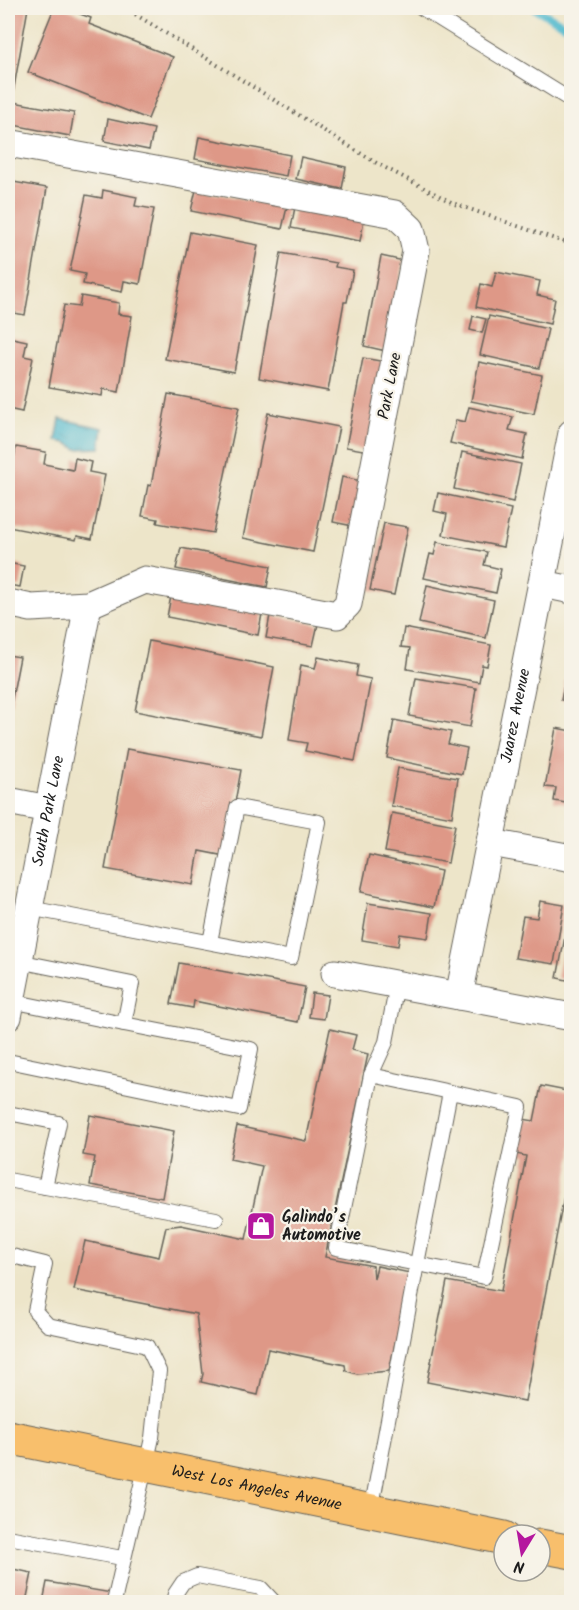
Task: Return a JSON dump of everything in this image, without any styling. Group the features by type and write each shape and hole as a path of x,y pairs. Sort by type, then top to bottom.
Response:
{"main road":[{"name":"West Los Angeles Avenue","path":"8,1437 492,1536"},
{"path":"552,1548 572,1552"}],"street":[{"name":"Park Lane","path":"8,143 395,214 411,229 416,251 348,604 337,615 145,580 88,605 30,608 8,603"},
{"name":"Juarez Avenue","path":"459,996 572,433"},
{"path":"543,584 572,590"},
{"name":"South Park Lane","path":"9,1009 88,605"},
{"path":"8,801 48,808"},
{"path":"491,843 572,858"},
{"path":"335,973 572,1017"}],"lane":[{"path":"422,8 572,101"},
{"path":"29,908 291,958 319,822 237,807 210,942"},
{"path":"18,961 132,984 124,1024"},
{"path":"371,1075 520,1107 484,1277 336,1248 371,1075 386,1042 396,984"},
{"path":"8,1061 239,1109 251,1049 124,1024 9,1009"},
{"path":"370,1511 450,1092"},
{"path":"8,1113 59,1123 45,1187"},
{"path":"8,1180 216,1220"},
{"path":"8,1255 45,1264 35,1311 48,1326 147,1346 159,1371 152,1438 122,1558 114,1602"},
{"path":"8,1537 122,1558"},
{"path":"173,1602 183,1582 196,1576 261,1588 274,1602"}],"path":[{"path":"125,8 378,164 455,204 572,245"}],"water":[{"path":"60,419 103,428 100,448 77,449 67,443 56,441"}],"building":[{"path":"8,8 28,8 13,93 8,92"},
{"path":"54,8 64,8 91,18 89,24 173,57 148,119 28,72"},
{"path":"8,101 74,113 70,136 8,124"},
{"path":"108,119 154,129 149,150 104,141"},
{"path":"199,137 290,155 286,176 195,159"},
{"path":"301,157 346,167 342,189 296,179"},
{"path":"8,181 47,188 25,315 8,312"},
{"path":"103,190 137,197 135,206 154,209 140,284 124,281 122,292 83,284 85,274 70,271 86,195 102,198"},
{"path":"196,190 287,207 282,229 191,211"},
{"path":"295,207 364,220 360,241 291,228"},
{"path":"190,232 258,245 234,372 165,359"},
{"path":"281,253 336,263 335,267 353,270 347,302 344,302 328,391 259,378"},
{"path":"381,256 404,261 386,351 364,346"},
{"path":"496,272 540,281 537,295 555,299 550,324 476,307 481,284 492,287"},
{"path":"81,296 119,303 118,314 132,316 119,392 103,389 102,396 49,387 64,305 79,307"},
{"path":"473,316 486,319 482,333 470,330"},
{"path":"489,316 548,329 539,368 480,355"},
{"path":"8,337 27,341 24,356 33,358 22,412 8,409"},
{"path":"363,358 386,362 368,451 346,447"},
{"path":"479,362 542,375 534,414 471,401"},
{"path":"168,394 239,407 213,533 157,523 158,519 142,516 148,485 151,486"},
{"path":"469,407 513,417 509,430 527,434 522,459 450,443 456,420 465,422"},
{"path":"268,413 339,427 313,552 243,538"},
{"path":"16,447 46,452 44,464 73,470 75,458 91,462 89,472 105,475 92,539 77,536 76,540 8,527 8,490"},
{"path":"462,452 521,464 513,502 454,489"},
{"path":"342,477 362,481 353,526 333,522"},
{"path":"438,493 511,509 503,547 443,535 447,514 434,511"},
{"path":"384,523 408,527 394,595 370,590"},
{"path":"437,542 487,552 484,565 501,569 496,593 424,578 430,554 434,555"},
{"path":"181,548 271,566 267,587 176,569"},
{"path":"8,563 24,566 20,587 8,585"},
{"path":"427,585 494,600 486,638 419,623"},
{"path":"171,596 262,614 258,635 167,617"},
{"path":"270,615 318,624 313,646 266,638"},
{"path":"404,628 491,645 487,666 482,665 479,682 407,669 410,648 401,647"},
{"path":"149,641 274,667 261,736 135,711"},
{"path":"8,655 20,657 9,714 8,714"},
{"path":"318,657 358,665 356,676 371,679 355,761 305,751 307,743 289,740 301,665 315,668"},
{"path":"570,657 572,657 572,703 561,700"},
{"path":"416,678 476,688 470,727 409,716"},
{"path":"394,720 451,732 448,744 467,748 462,774 387,758"},
{"path":"556,728 572,731 572,804 554,801 556,788 545,787"},
{"path":"127,749 241,770 225,856 199,851 193,885 105,869"},
{"path":"398,768 458,778 452,817 391,806"},
{"path":"392,813 455,825 448,863 385,852"},
{"path":"369,855 441,871 434,907 361,892"},
{"path":"540,901 564,905 554,964 515,958 523,916 537,918"},
{"path":"368,903 432,913 428,938 400,934 398,946 362,940"},
{"path":"570,911 572,912 572,981 557,978"},
{"path":"179,963 305,987 298,1022 194,1001 193,1008 171,1004"},
{"path":"312,993 328,995 324,1019 309,1017"},
{"path":"330,1029 356,1035 352,1050 368,1054 325,1257 373,1266 374,1279 377,1266 410,1273 389,1371 357,1374 346,1371 345,1365 268,1349 258,1395 201,1382 203,1374 196,1314 74,1290 85,1241 159,1257 166,1227 181,1225 246,1239 262,1166 230,1159 237,1126 306,1141"},
{"path":"541,1086 572,1092 572,1154 525,1401 427,1382 447,1281 501,1291 526,1156 516,1154 523,1119 534,1121"},
{"path":"90,1115 174,1131 162,1198 90,1185 95,1157 83,1155"},
{"path":"8,1568 32,1573 26,1602 8,1602"},
{"path":"47,1582 112,1593 110,1602 43,1602"}],"waterway":[{"path":"534,8 572,29"}],"place":[{"name":"Galindo’s Automotive","path":"261,1226"}]}
